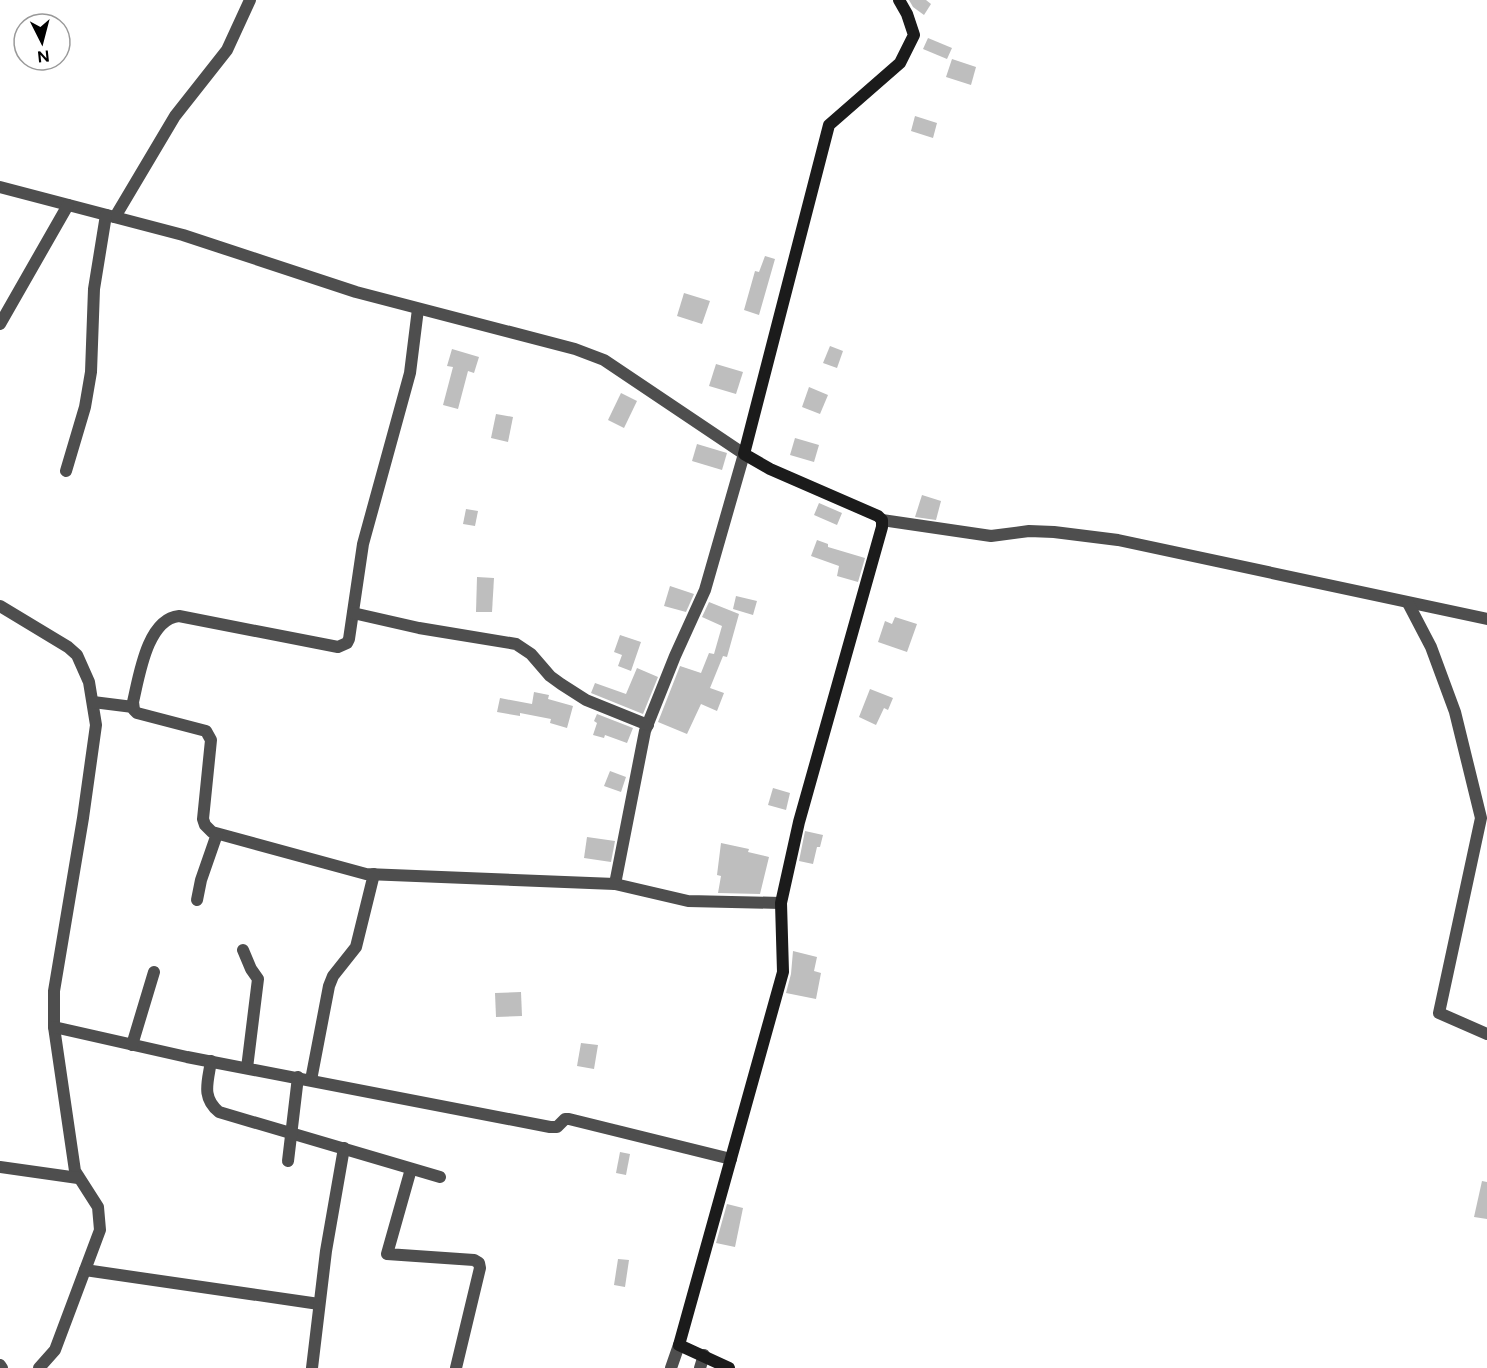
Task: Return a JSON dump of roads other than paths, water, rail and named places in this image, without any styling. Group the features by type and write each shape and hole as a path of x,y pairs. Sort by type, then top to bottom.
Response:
{"street":[{"path":"66,471 85,407 92,372 94,289 110,216 175,116 227,50 250,0"},
{"path":"615,884 648,725 675,656 705,590 744,454 829,125 900,63 914,34 907,14 898,0"},
{"path":"0,187 183,235 356,292 575,349 604,360 770,469 878,516 882,520 992,536 1029,531 1107,539 1487,619"},
{"path":"0,324 68,205"},
{"path":"418,309 410,373 364,537 349,639 338,647 179,616 170,618 147,647 133,707 137,713 206,731 209,735 211,740 203,819 208,829 217,834 366,874 615,884 688,901 782,903"},
{"path":"671,1368 680,1345 783,972 782,903 799,822 879,538 882,520"},
{"path":"1408,603 1431,647 1455,712 1481,818 1438,1013 1487,1034"},
{"path":"0,606 68,647 77,655 89,682 95,735 54,991 54,1028 75,1171 98,1207 100,1220 98,1237 55,1350 39,1368"},
{"path":"353,613 419,628 516,644 531,654 550,676 586,700 648,725"},
{"path":"93,702 133,707"},
{"path":"197,900 201,880 217,834"},
{"path":"288,1161 291,1132 329,986 333,976 356,947 374,874"},
{"path":"243,950 258,979 247,1068"},
{"path":"132,1045 154,972"},
{"path":"54,1028 555,1128 565,1119 569,1119 731,1159"},
{"path":"211,1061 207,1088 211,1105 219,1112 440,1177"},
{"path":"312,1368 326,1251 344,1148"},
{"path":"0,1167 78,1178"},
{"path":"411,1169 387,1254 474,1260 479,1263 480,1268 456,1368"},
{"path":"86,1270 319,1304"},
{"path":"680,1345 729,1368"},
{"path":"700,1368 704,1355"}]}
